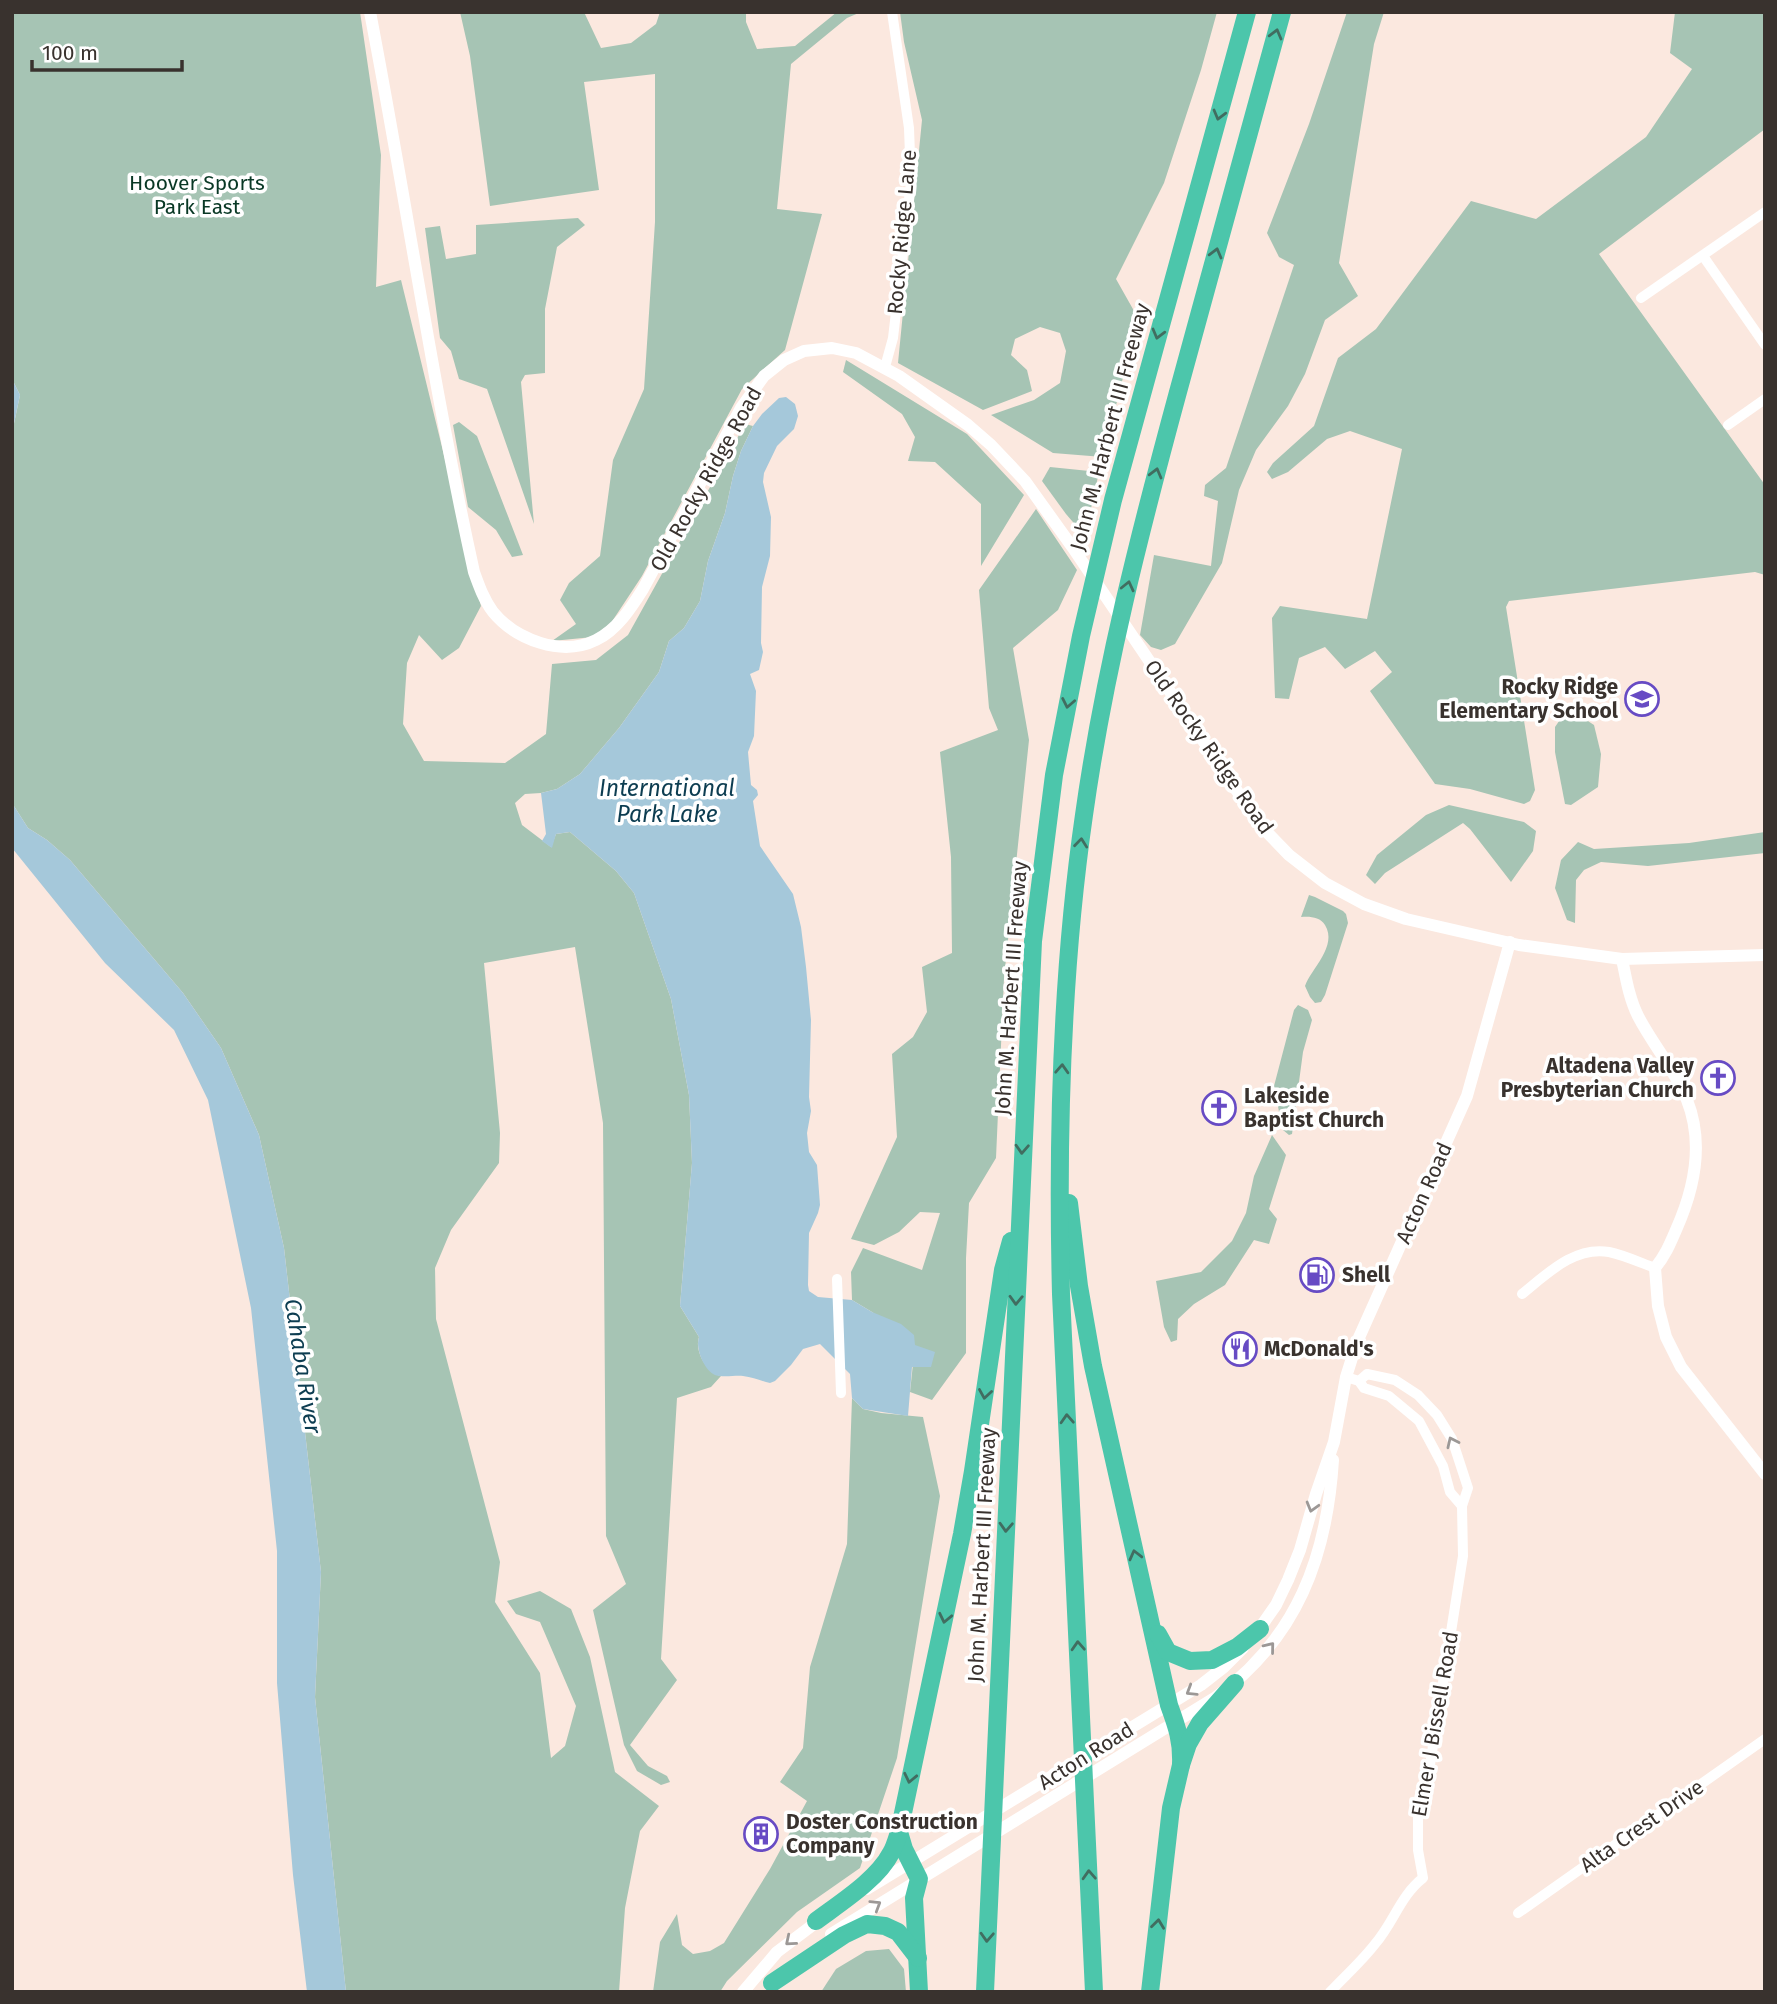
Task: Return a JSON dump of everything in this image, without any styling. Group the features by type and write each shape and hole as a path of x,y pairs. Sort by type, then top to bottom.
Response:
{"highway":[{"name":"John M. Harbert III Freeway","path":"985,1992 1033,941 1054,775 1080,636 1113,500 1247,12"},
{"path":"1094,1992 1061,1294 1060,1119 1066,982 1083,817 1108,676 1139,538 1282,12"},
{"path":"1060,1119 1079,1286 1093,1366 1169,1705 1182,1746 1181,1765"},
{"path":"816,1921 881,1868 900,1832 962,1534 1003,1270 1020,1207"},
{"path":"1152,1622 1168,1652 1190,1661 1212,1660 1237,1647 1260,1629"},
{"path":"1150,1992 1171,1808 1181,1765 1188,1744 1200,1723 1235,1684"},
{"path":"900,1832 904,1849 919,1879 914,1898 919,1992"},
{"path":"768,1987 844,1935 867,1924 885,1926 898,1932 918,1958"}],"street":[{"name":"Old Rocky Ridge Road","path":"370,12 427,332 474,572 483,597 509,627 532,640 565,648 596,641 611,630 627,614 643,589 741,408 764,376 784,360 804,351 832,348 856,353 885,367 968,425 1025,481 1260,825 1289,855 1325,883 1383,912 1510,942 1622,959 1765,955"},
{"name":"Rocky Ridge Lane","path":"885,367 893,338 911,182 909,128 892,12"},
{"path":"1642,298 1765,212"},
{"path":"1703,256 1765,345"},
{"path":"1728,425 1765,399"},
{"name":"Acton Road","path":"743,1992 777,1952 816,1921 1201,1685 1224,1667 1260,1629 1289,1580 1353,1379 1357,1342 1467,1096 1510,942"},
{"path":"1622,959 1637,1015 1688,1101 1696,1144 1695,1171 1687,1206 1664,1257 1656,1268 1658,1306 1665,1337 1681,1367 1765,1474"},
{"path":"1522,1294 1568,1259 1581,1254 1608,1252 1656,1268"},
{"path":"837,1279 841,1392"},
{"name":"Elmer J Bissell Road","path":"1330,1992 1376,1944 1405,1895 1423,1878 1418,1850 1418,1816 1426,1790 1463,1556 1462,1506 1468,1488 1452,1439 1437,1415 1418,1395 1395,1380 1367,1374 1353,1379"},
{"name":"Elmer J Bissell Road","path":"1353,1379 1364,1388 1389,1396 1419,1421 1443,1466 1450,1492 1462,1506"},
{"name":"Acton Road","path":"768,1987 814,1945 1235,1684 1273,1644 1299,1602 1308,1581 1331,1497 1334,1442"},
{"name":"Alta Crest Drive","path":"1518,1913 1765,1739"}],"green space":[{"name":"Hoover Sports Park East","path":"12,12 360,12 381,155 376,287 401,280 481,606 459,648 442,660 419,635 407,663 403,724 424,761 505,763 546,734 552,664 596,660 628,635 745,424 753,426 733,476 725,513 708,561 700,601 684,628 669,641 659,672 619,728 580,774 557,789 525,794 515,803 522,825 551,847 556,834 570,832 616,871 634,893 671,999 689,1095 692,1163 680,1306 699,1337 698,1349 703,1361 711,1371 721,1376 711,1387 677,1398 661,1659 677,1680 630,1745 648,1766 667,1776 670,1782 661,1785 637,1771 624,1745 593,1610 626,1584 606,1536 603,1123 575,947 484,963 500,1133 499,1163 451,1230 435,1268 436,1319 500,1562 495,1602 540,1673 551,1758 565,1746 576,1706 540,1622 516,1614 507,1601 540,1591 571,1609 590,1657 615,1772 659,1806 640,1831 625,1908 619,1992 346,1992 315,1697 321,1572 284,1248 259,1135 221,1048 183,993 70,860 28,828 12,803 12,433 20,395 12,379"},
{"path":"460,12 584,12 601,48 631,43 656,24 660,12 746,12 746,22 757,49 795,46 837,12 861,12 847,18 791,64 777,209 822,214 785,350 742,389 642,576 611,623 593,637 552,641 576,624 560,600 569,583 600,556 613,460 644,389 655,222 655,74 584,82 599,190 490,206 470,56"},
{"path":"900,12 1217,12 1164,183 1116,279 1138,318 1103,457 1053,453 991,415 1034,400 1060,383 1066,351 1060,333 1040,327 1015,339 1011,355 1027,370 1032,391 983,410 898,363 922,120"},
{"path":"1347,12 1384,12 1374,44 1339,263 1358,296 1325,320 1305,374 1288,406 1256,450 1239,490 1222,563 1175,644 1161,650 1151,647 1140,635 1154,555 1211,566 1218,501 1204,496 1205,485 1226,468 1294,265 1279,257 1267,233 1309,124"},
{"path":"1675,12 1765,12 1765,129 1599,254 1765,485 1765,575 1755,572 1509,601 1506,607 1535,790 1530,801 1524,804 1470,789 1435,784 1370,691 1392,672 1375,651 1345,669 1325,647 1299,658 1289,699 1275,698 1272,618 1280,606 1367,619 1402,449 1350,431 1327,439 1288,472 1272,479 1267,472 1273,463 1314,426 1338,358 1376,329 1471,201 1536,219 1646,137 1692,69 1670,53"},
{"path":"578,218 585,225 557,247 545,309 545,373 525,375 521,382 534,524 487,389 459,379 451,351 440,338 425,228 440,226 446,259 476,254 476,225"},
{"path":"846,360 967,434 1024,495 981,566 981,504 935,462 908,461 915,437 902,414 843,372"},
{"path":"459,422 477,436 523,555 512,557 496,530 468,507 453,425"},
{"path":"1050,467 1099,472 1085,536 1042,481"},
{"path":"1036,509 1077,570 1058,610 1013,648 1029,740 1004,978 996,1158 969,1203 966,1353 932,1400 910,1392 915,1345 852,1300 851,1272 863,1248 922,1270 940,1213 920,1212 899,1232 874,1245 851,1239 897,1137 892,1054 913,1037 927,1012 922,967 952,953 951,857 940,752 998,730 989,708 979,590"},
{"path":"1574,712 1594,725 1601,754 1598,787 1571,805 1565,804 1555,752 1555,727 1564,714"},
{"path":"1449,805 1524,822 1536,831 1533,851 1511,882 1463,823 1385,873 1375,884 1366,875 1377,855 1426,815"},
{"path":"1765,832 1765,853 1648,866 1601,862 1584,870 1576,880 1575,923 1567,920 1555,888 1561,860 1578,842 1594,849 1689,843"},
{"path":"1309,895 1343,911 1348,923 1325,995 1321,1002 1315,1003 1305,986 1326,949 1328,933 1320,920 1301,917"},
{"path":"1298,1005 1308,1010 1312,1020 1303,1052 1292,1134 1289,1135 1283,1130 1274,1086 1294,1010"},
{"path":"1272,1135 1286,1155 1269,1209 1277,1219 1269,1244 1254,1240 1225,1285 1194,1304 1178,1319 1177,1340 1171,1342 1164,1327 1156,1281 1201,1272 1232,1241 1246,1213 1254,1176"},
{"path":"852,1398 863,1409 923,1417 940,1496 897,1758 860,1868 797,1912 727,1981 720,1992 653,1992 660,1942 677,1914 682,1945 693,1954 710,1951 724,1943 770,1869 807,1801 780,1782 803,1748 810,1667 847,1544"},
{"path":"889,1949 904,1969 906,1992 821,1992 836,1969 866,1951"}],"water":[{"path":"12,379 20,395 12,433"},
{"name":"International Park Lake","path":"786,397 795,404 798,416 794,429 777,446 764,473 763,482 771,517 770,556 762,587 763,652 759,670 750,674 756,691 754,736 748,752 751,785 758,795 753,801 760,846 793,894 806,967 811,1020 811,1111 807,1133 809,1152 817,1165 820,1205 809,1233 808,1285 809,1291 818,1297 852,1300 901,1324 914,1335 915,1345 935,1352 931,1367 912,1367 908,1416 863,1409 852,1398 850,1374 820,1344 803,1349 791,1365 770,1383 747,1377 715,1375 704,1364 699,1353 699,1337 680,1306 692,1163 689,1095 671,999 634,893 616,871 570,832 556,834 552,848 542,841 546,834 541,793 557,789 580,774 619,728 659,672 669,641 684,628 700,601 708,561 725,513 741,451 762,414 779,398"},
{"path":"12,803 28,828 70,860 183,993 221,1048 259,1135 284,1248 321,1572 315,1697 346,1992 307,1992 293,1875 277,1683 277,1551 251,1308 208,1100 174,1030 105,963 12,848"}],"place":[{"name":"Rocky Ridge Elementary School","path":"1642,699"},
{"name":"Altadena Valley Presbyterian Church","path":"1718,1078"},
{"name":"Lakeside Baptist Church","path":"1219,1108"},
{"name":"Shell","path":"1317,1275"},
{"name":"McDonald's","path":"1240,1349"},
{"name":"Doster Construction Company","path":"761,1834"}],"water label":[{"name":"Cahaba River","path":"303,1366"}]}
